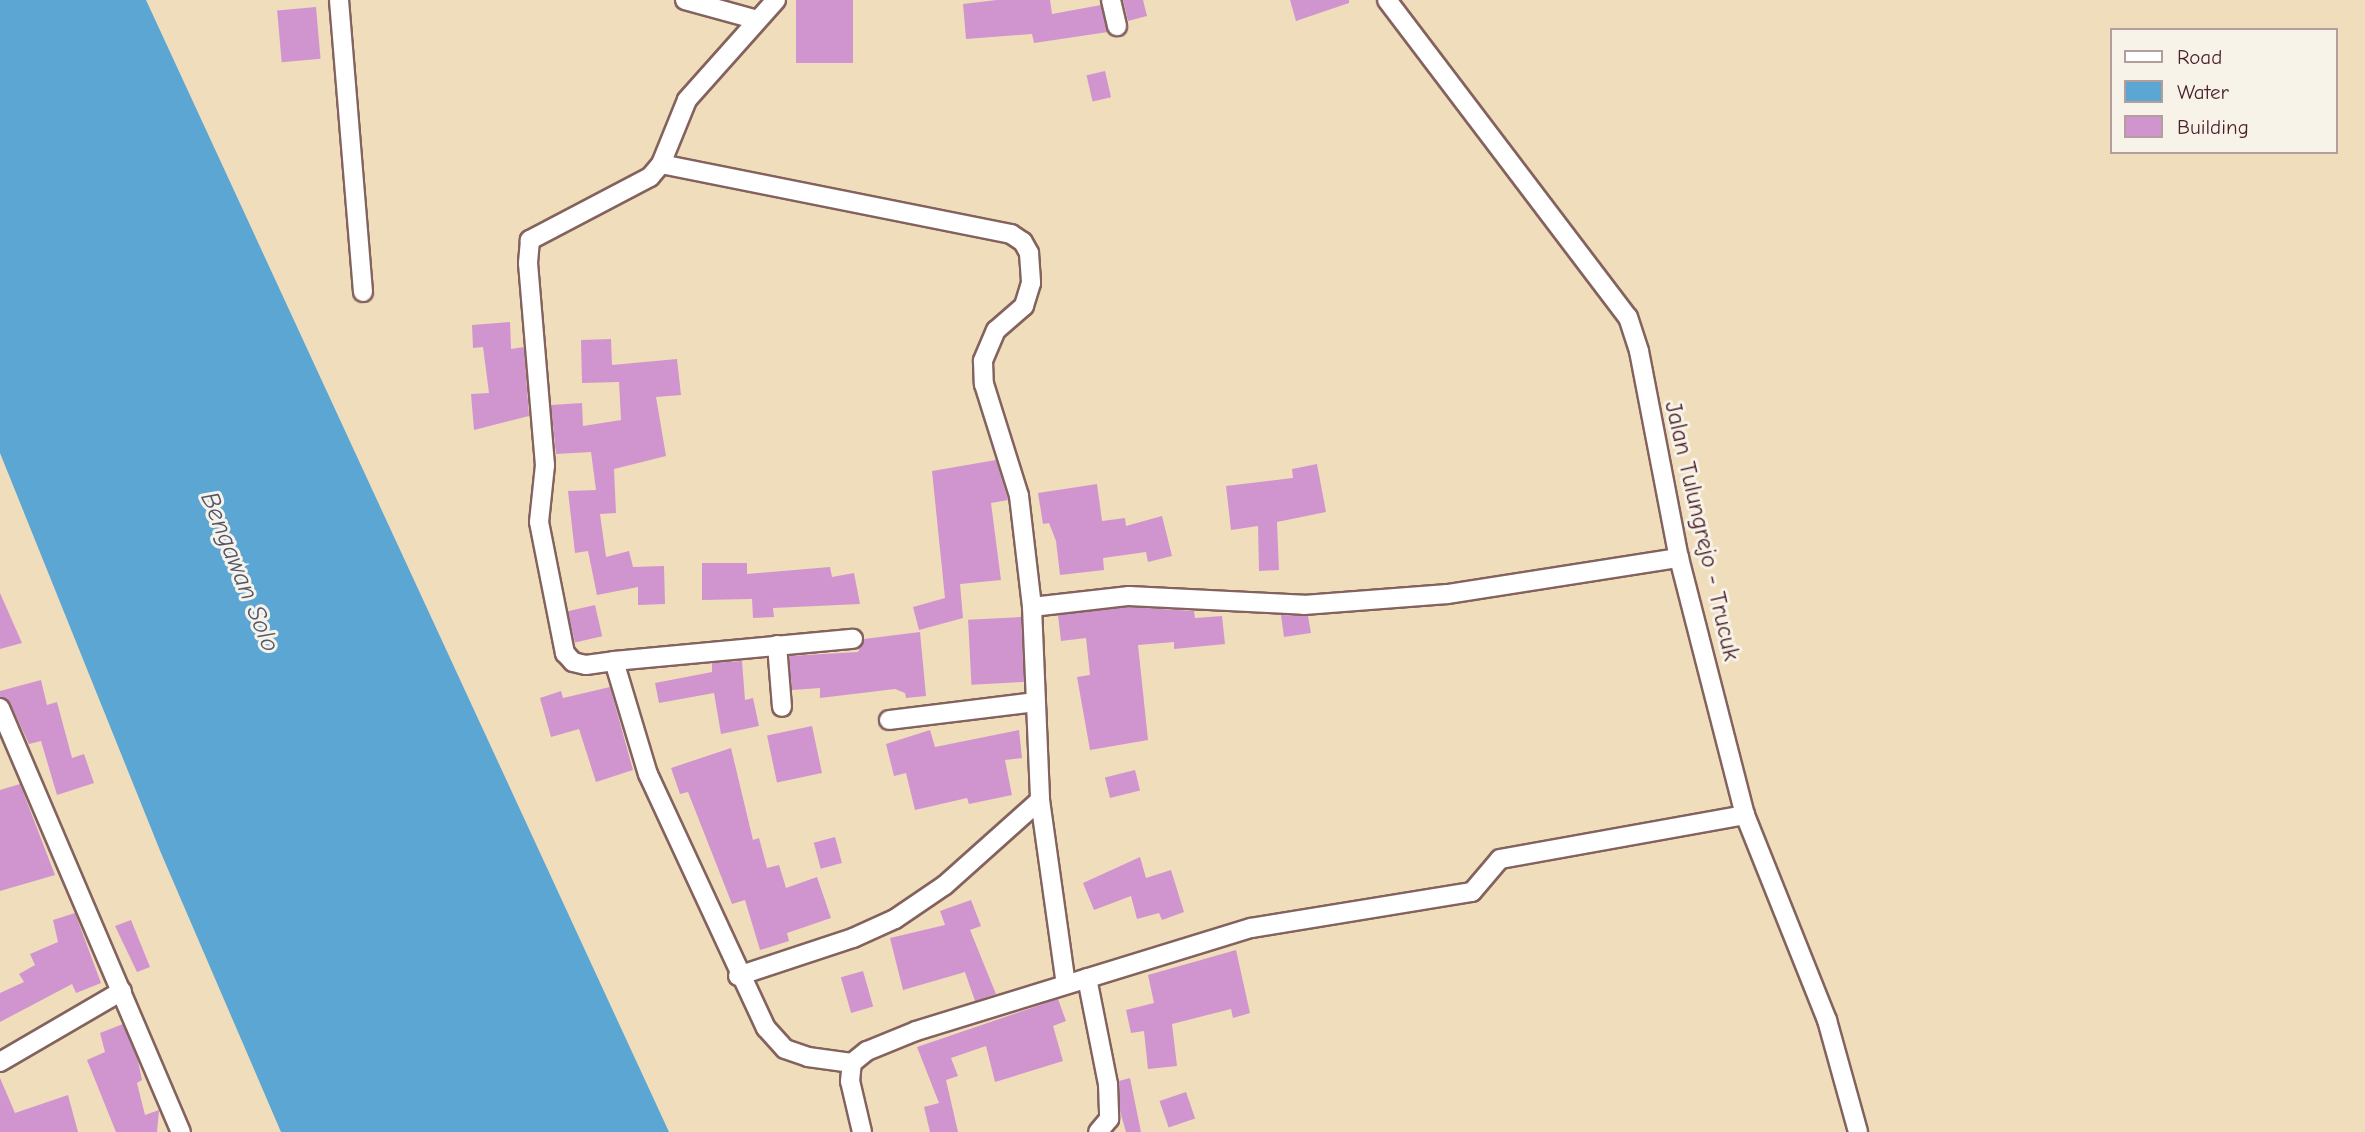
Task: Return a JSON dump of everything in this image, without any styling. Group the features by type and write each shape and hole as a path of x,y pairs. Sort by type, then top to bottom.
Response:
{"street":[{"path":"339,0 363,292"},
{"path":"685,0 754,19"},
{"path":"776,0 754,19 687,100 661,164 634,188 530,240 528,250 545,465 540,522 556,623 565,653 573,662 614,661 853,639"},
{"path":"1111,0 1117,26"},
{"name":"Jalan Tulungrejo - Trucuk","path":"1387,0 1628,317 1639,351 1679,558 1745,815 1827,1020 1858,1132"},
{"path":"661,164 877,205 1011,234 1023,242 1031,268 1024,306 996,330 983,361 984,384 1019,496 1032,607 1040,800 1066,985"},
{"path":"1032,607 1129,596 1304,605 1434,595 1551,581 1679,558"},
{"path":"777,645 782,707"},
{"path":"614,661 648,774 738,976 765,1028 785,1049 808,1057 852,1063 907,1034 1251,928 1472,892 1500,859 1745,815"},
{"path":"889,720 1035,702"},
{"path":"0,708 181,1132"},
{"path":"738,976 853,938 895,919 945,885 1040,800"},
{"path":"1087,978 1108,1084 1109,1119 1098,1132"},
{"path":"0,1062 122,991"},
{"path":"852,1063 850,1081 862,1132"}],"water":[{"name":"Bengawan Solo","path":"0,0 146,0 669,1132 281,1132 161,853 0,453"}],"building":[{"path":"796,0 853,0 853,63 796,63"},
{"path":"997,0 1050,0 1052,14 1101,5 1108,32 1034,43 1032,34 966,39 963,4"},
{"path":"1123,0 1143,0 1147,16 1128,21"},
{"path":"1290,0 1349,0 1349,3 1296,21"},
{"path":"316,7 321,59 282,62 277,10"},
{"path":"1105,71 1111,97 1093,102 1086,75"},
{"path":"510,322 511,349 524,347 529,416 474,430 471,394 489,393 483,347 473,348 472,325"},
{"path":"611,339 612,365 677,359 681,395 656,397 666,456 614,469 616,513 600,514 606,557 629,551 633,567 664,566 665,604 638,605 638,587 597,595 588,551 575,553 568,491 596,490 591,452 556,454 551,405 582,403 583,426 621,420 619,382 582,383 581,340"},
{"path":"996,460 1008,500 991,503 1001,580 960,584 963,618 919,630 913,607 945,598 932,471"},
{"path":"1317,464 1326,512 1277,522 1279,570 1259,571 1258,526 1231,530 1226,486 1293,478 1292,469"},
{"path":"1097,484 1102,521 1125,518 1126,526 1162,516 1172,556 1148,562 1146,552 1103,558 1104,570 1060,575 1056,541 1049,523 1043,524 1038,493"},
{"path":"702,563 747,563 747,574 830,567 832,577 854,573 860,604 773,608 774,617 753,618 752,599 702,600"},
{"path":"0,593 22,643 0,649"},
{"path":"595,605 602,636 575,642 568,611"},
{"path":"1129,607 1194,611 1195,618 1222,616 1225,644 1174,649 1174,642 1138,645 1148,740 1090,750 1077,677 1090,675 1086,638 1061,641 1058,615"},
{"path":"1281,615 1308,616 1311,633 1284,637"},
{"path":"1021,617 1024,682 971,685 968,620"},
{"path":"920,632 926,696 906,698 905,693 895,689 820,698 820,688 792,690 789,656 858,652 864,639"},
{"path":"742,661 745,700 753,698 759,726 721,734 714,693 659,703 655,683 712,672 712,663"},
{"path":"41,680 47,705 57,702 72,758 84,754 94,783 57,795 41,741 29,744 10,703 0,697 0,691"},
{"path":"610,687 633,770 596,782 579,729 551,737 540,698 561,691 563,698"},
{"path":"812,726 822,773 777,783 767,736"},
{"path":"930,730 935,747 1019,730 1022,758 1005,760 1012,795 969,804 967,798 915,810 906,773 894,776 886,744"},
{"path":"731,748 753,840 759,838 767,868 779,865 786,888 817,877 831,918 787,933 789,941 760,950 745,900 732,904 688,792 680,794 671,768"},
{"path":"1135,770 1140,790 1110,798 1105,777"},
{"path":"20,784 55,875 0,891 0,790"},
{"path":"835,837 842,863 821,869 814,843"},
{"path":"1140,857 1146,878 1171,870 1184,912 1162,920 1159,913 1137,919 1131,896 1094,910 1083,883"},
{"path":"971,900 981,926 970,930 996,994 975,1001 965,972 903,990 890,938 945,925 940,911"},
{"path":"75,913 101,983 76,993 72,984 0,1022 0,993 24,982 19,974 35,965 30,954 58,942 53,920"},
{"path":"131,920 150,967 137,972 115,926"},
{"path":"1236,950 1250,1013 1233,1018 1231,1009 1172,1024 1177,1066 1148,1069 1144,1031 1131,1033 1126,1010 1154,1003 1148,975"},
{"path":"863,971 873,1007 851,1013 841,977"},
{"path":"1058,999 1066,1021 1053,1026 1063,1061 995,1082 986,1046 951,1058 958,1076 946,1080 958,1132 930,1132 924,1107 939,1103 917,1047"},
{"path":"123,1024 138,1061 142,1080 137,1083 145,1115 159,1110 157,1132 116,1132 87,1060 105,1052 100,1033"},
{"path":"0,1078 15,1113 68,1095 78,1132 0,1132"},
{"path":"1130,1078 1141,1132 1126,1132 1120,1111 1119,1081"},
{"path":"1186,1092 1195,1118 1169,1128 1160,1101"}]}
